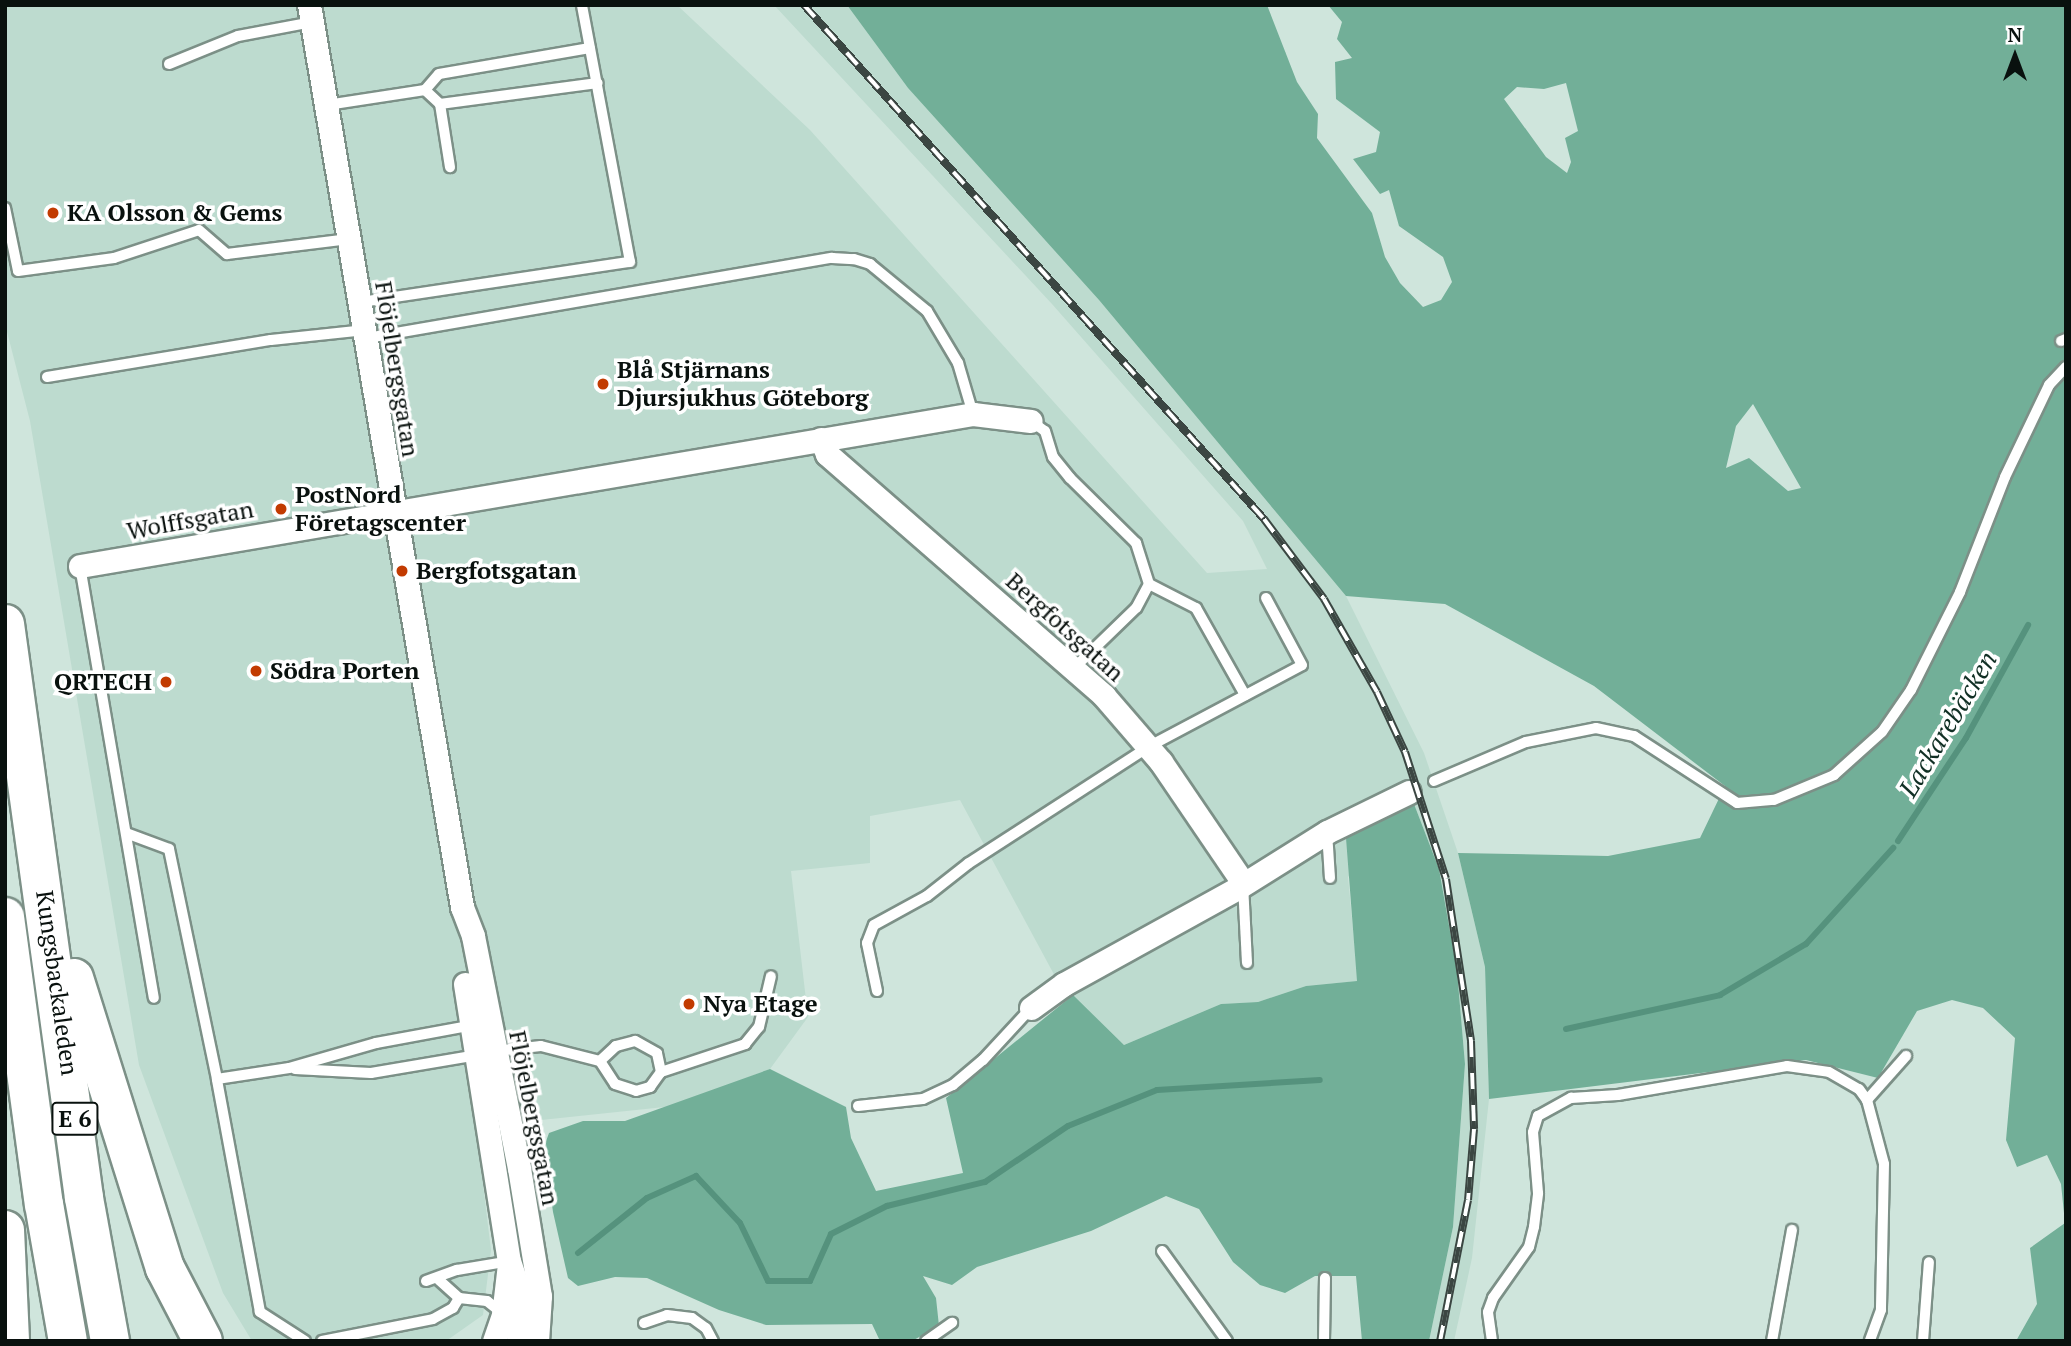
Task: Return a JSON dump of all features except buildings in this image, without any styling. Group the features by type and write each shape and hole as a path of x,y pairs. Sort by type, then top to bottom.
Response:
{"highway":[{"name":"Kungsbackaleden","path":"5,624 45,895 84,1198 110,1341"},
{"path":"45,895 165,1268 203,1341"},
{"name":"Kungsbackaleden","path":"5,917 44,1204 68,1341"},
{"path":"5,1230 10,1341"}],"street":[{"name":"Flöjelbergsgatan","path":"311,14 361,302 392,511 462,907 461,959 480,1024 485,1053 509,1261 524,1306 518,1341"},
{"path":"392,511 973,414 1031,421"},
{"name":"Bergfotsgatan","path":"821,439 827,454 1073,669 1148,747 1242,881"},
{"name":"Wolffsgatan","path":"80,566 392,511"},
{"path":"1031,1008 1065,984 1236,889 1242,881 1327,832 1409,792"},
{"name":"Flöjelbergsgatan","path":"485,1053 535,1262 541,1311 537,1341"},
{"name":"Flöjelbergsgatan","path":"494,1341 503,1315 509,1261"}],"lane":[{"path":"361,302 630,262 582,5"},
{"path":"169,64 238,36 311,14"},
{"path":"327,105 425,90 439,74 590,48"},
{"path":"440,104 598,83"},
{"path":"425,90 440,104 450,167"},
{"path":"5,208 18,271 114,258 200,230 227,254 350,239"},
{"path":"47,377 271,340 366,334 832,258 854,259 870,264 927,311 958,363 973,414"},
{"path":"1434,781 1526,742 1596,728 1634,736 1737,803 1774,800 1834,775 1882,732 1911,690 1961,592 2005,477 2049,385 2066,367"},
{"path":"1031,421 1045,431 1053,457 1070,478 1136,543 1149,584 1196,608 1245,695"},
{"path":"80,566 154,998"},
{"path":"1073,669 1136,608 1149,584"},
{"path":"877,991 867,943 874,925 927,896 1148,747 1302,665 1266,598"},
{"path":"1327,832 1330,878"},
{"path":"126,833 169,849 250,1246 260,1312 305,1341"},
{"path":"1242,881 1247,902 1247,963"},
{"path":"289,1068 371,1073 541,1046 600,1061 615,1084 624,1089 645,1090 661,1072 745,1044 759,1027 771,976"},
{"path":"858,1107 923,1099 953,1085 984,1060 1031,1008"},
{"path":"217,1079 289,1068 347,1051 480,1024"},
{"path":"600,1061 616,1046 635,1041 657,1053 661,1072"},
{"path":"347,1051 344,1064 347,1073"},
{"path":"1867,1100 1906,1056"},
{"path":"1492,1341 1488,1312 1493,1298 1529,1247 1534,1227 1538,1201 1533,1132 1538,1116 1571,1098 1618,1095 1787,1066 1829,1072 1859,1089 1867,1100 1884,1164 1881,1310 1870,1341"},
{"path":"1772,1341 1792,1230"},
{"path":"250,1246 263,1244"},
{"path":"1162,1251 1227,1341"},
{"path":"426,1281 439,1280 457,1270 509,1261 535,1262"},
{"path":"1923,1341 1929,1262"},
{"path":"1324,1341 1325,1278"},
{"path":"439,1280 459,1298 487,1301 503,1315"},
{"path":"322,1341 433,1319 453,1308 459,1298"},
{"path":"644,1322 667,1315 692,1318 706,1328 713,1341"},
{"path":"926,1341 952,1323"}],"shaded area":[{"path":"5,5 677,5 810,130 1207,573 1267,569 1243,521 1052,304 774,5 847,5 908,88 1099,300 1346,596 1424,753 1458,853 1485,967 1489,1099 1472,1258 1454,1341 1429,1341 1453,1227 1465,1064 1457,971 1439,869 1414,804 1348,877 1358,981 1306,986 1258,1002 1221,1004 1124,1045 1057,980 960,800 870,816 870,863 791,871 808,1017 770,1069 674,1106 476,1127 491,1250 483,1315 446,1341 252,1341 223,1293 139,1065 30,421 5,324"}],"green space":[{"path":"847,5 1267,5 1297,82 1318,114 1317,138 1372,213 1385,257 1400,283 1423,307 1441,300 1452,282 1443,257 1399,226 1389,190 1380,194 1353,159 1376,152 1380,132 1336,99 1335,62 1352,58 1337,39 1342,22 1328,5 2066,5 2066,1341 2016,1341 2037,1304 2030,1248 2065,1223 2061,1184 2047,1155 2017,1167 2006,1140 2015,1038 1983,1008 1952,1000 1917,1011 1878,1078 1806,1060 1489,1099 1485,967 1458,853 1608,856 1700,838 1725,786 1594,686 1445,604 1346,596 1099,300 908,88","holes":["1566,83 1578,131 1565,138 1571,162 1567,173 1546,157 1504,99 1517,87 1544,89","1753,404 1801,488 1788,491 1749,458 1726,468 1736,426"]},
{"path":"1414,804 1439,869 1457,971 1465,1064 1453,1227 1429,1341 1362,1341 1356,1276 1315,1276 1285,1293 1260,1285 1233,1262 1199,1209 1166,1196 1091,1231 977,1267 952,1285 923,1276 936,1298 939,1326 912,1341 880,1341 872,1324 766,1325 719,1310 647,1278 615,1277 578,1286 568,1278 553,1212 544,1147 549,1133 583,1121 625,1121 770,1069 846,1107 851,1138 876,1191 963,1173 946,1098 1073,995 1124,1045 1221,1004 1258,1002 1306,986 1357,981 1346,838"}],"waterway":[{"name":"Lackarebäcken","path":"1898,841 1966,738 2028,625"},
{"name":"Lackarebäcken","path":"1566,1029 1720,995 1806,944 1893,848"},
{"name":"Lackarebäcken","path":"578,1253 647,1198 696,1176 740,1223 768,1281 810,1281 831,1234 887,1206 985,1182 1068,1126 1157,1090 1320,1080"}],"railway":[{"path":"804,5 1264,519 1324,599 1377,692 1405,752 1446,879 1471,1041 1474,1129 1468,1200 1440,1341"}],"place":[{"name":"KA Olsson & Gems","path":"53,213"},
{"name":"Blå Stjärnans Djursjukhus Göteborg","path":"603,384"},
{"name":"PostNord Företagscenter","path":"281,509"},
{"name":"Bergfotsgatan","path":"402,571"},
{"name":"Södra Porten","path":"256,671"},
{"name":"QRTECH","path":"166,682"},
{"name":"Nya Etage","path":"689,1004"}]}
